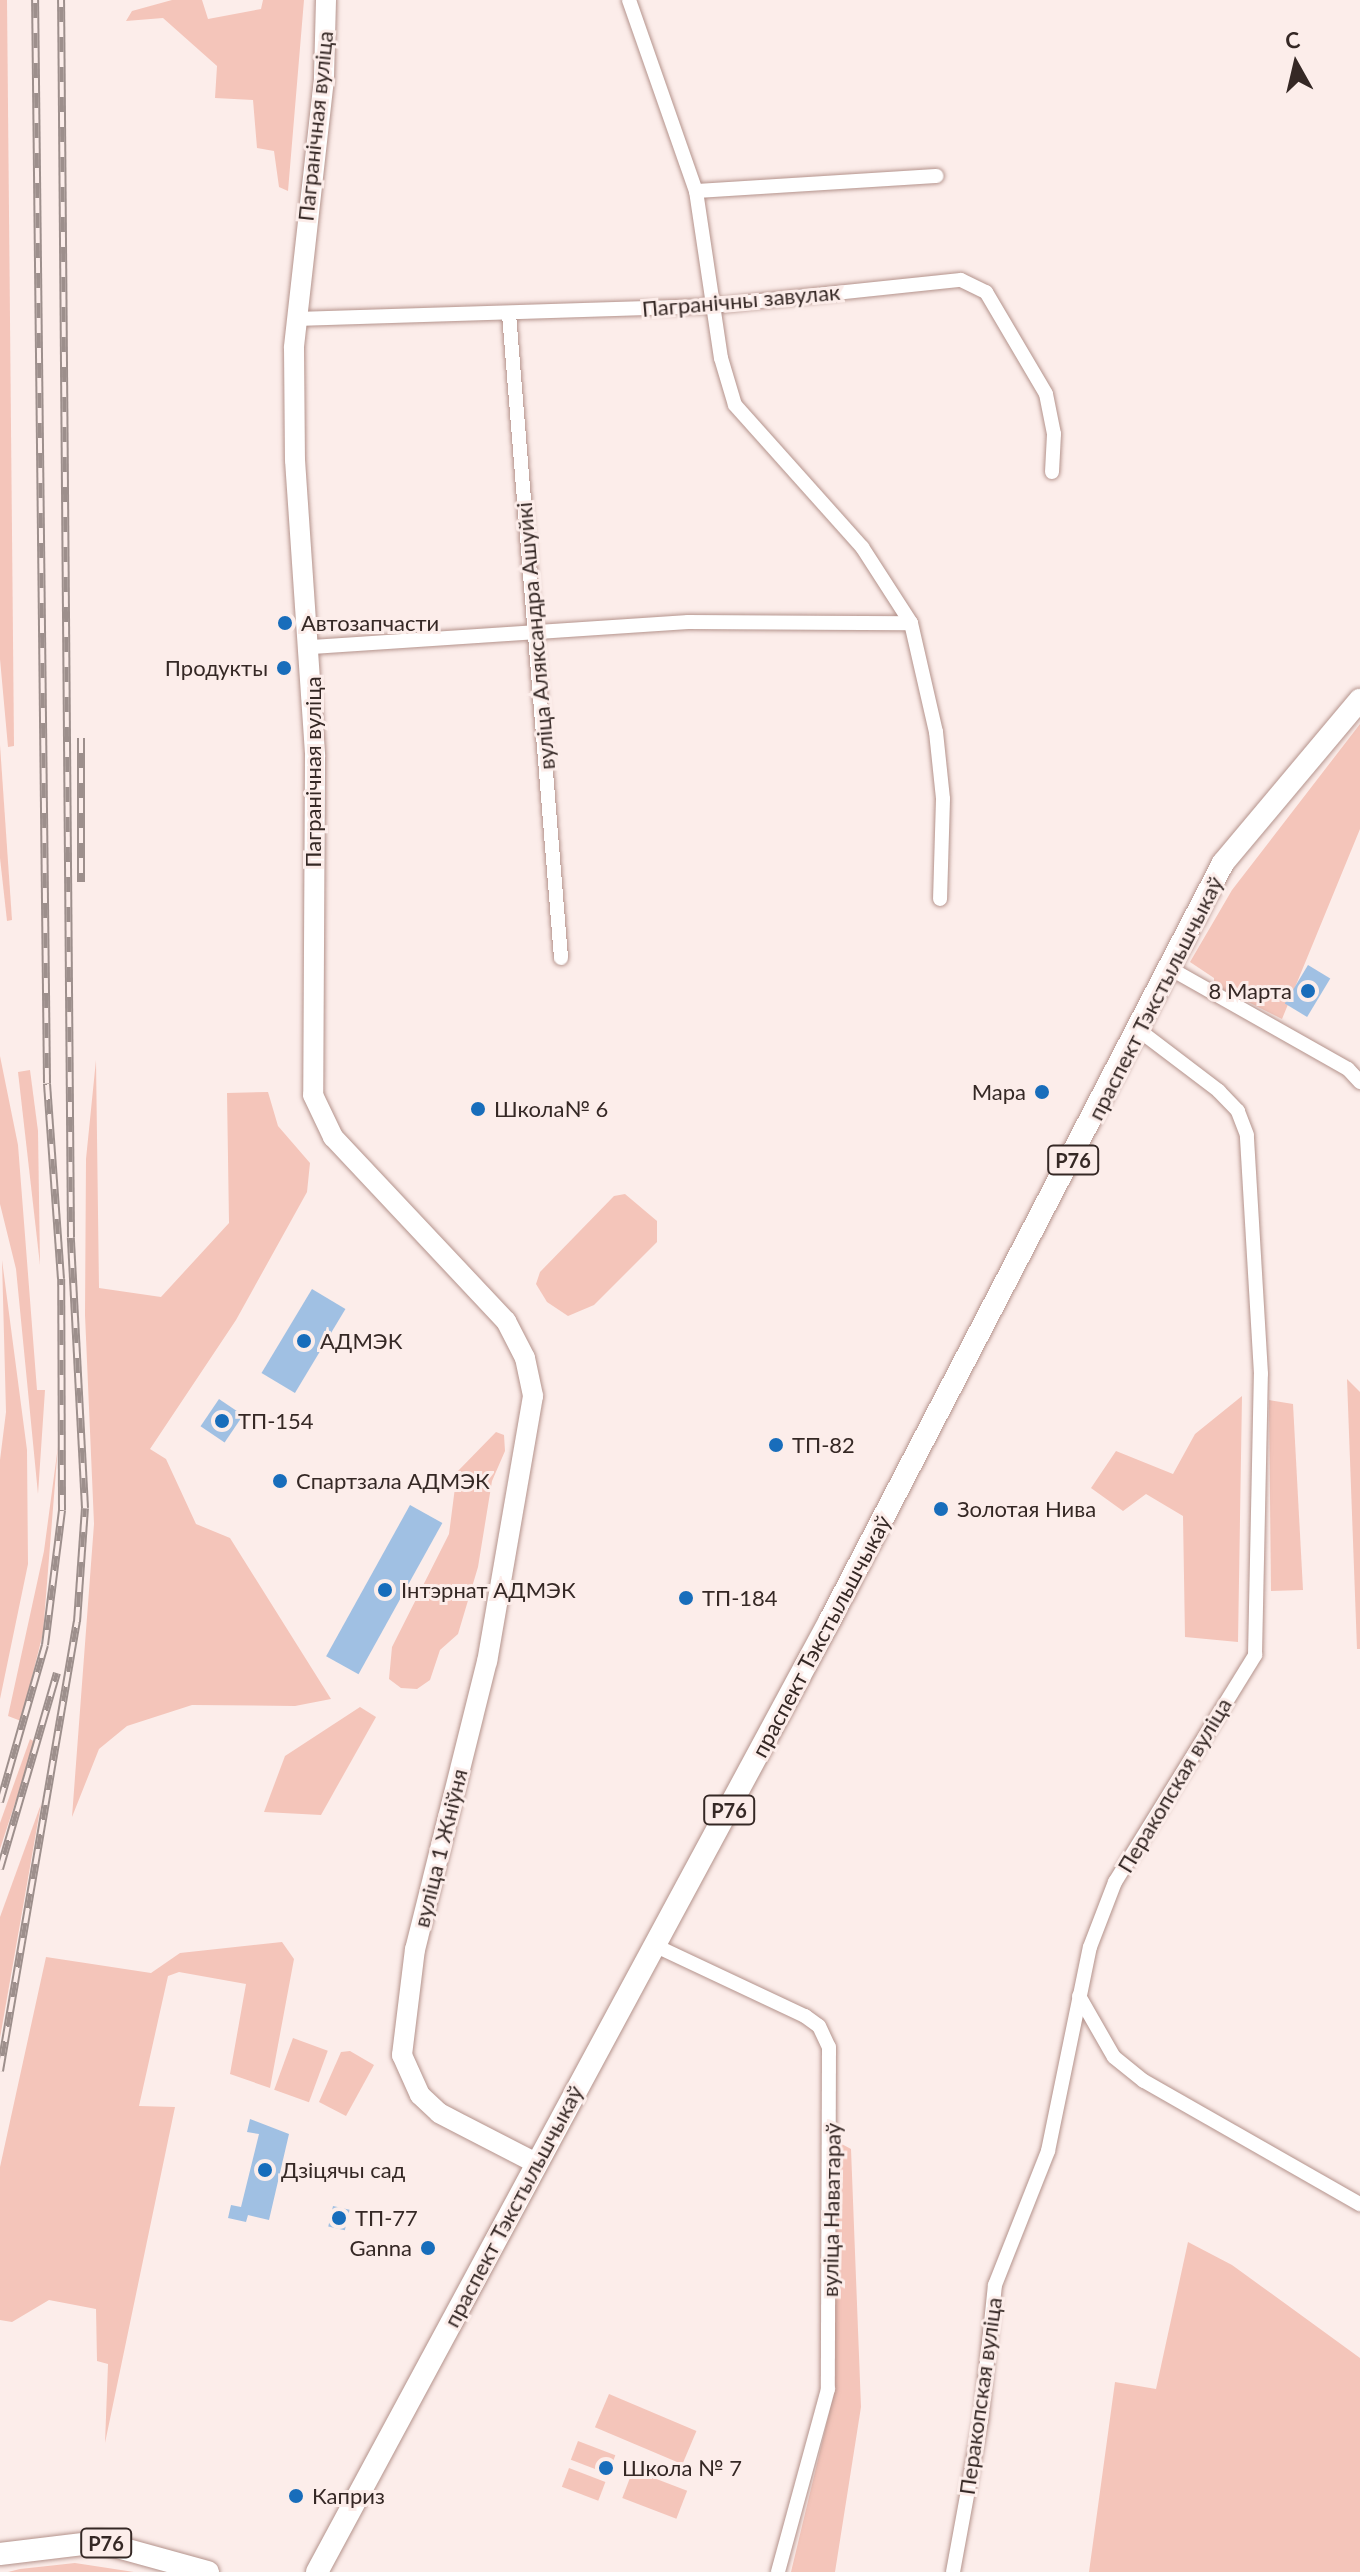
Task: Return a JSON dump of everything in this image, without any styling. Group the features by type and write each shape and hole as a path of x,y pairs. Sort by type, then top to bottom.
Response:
{"main road":[{"name":"Пагранічная вуліца","path":"326,0 324,79 295,319 295,460 312,647 313,1095 333,1137 477,1285 519,1343 533,1396 522,1467"},
{"name":"праспект Тэкстыльшчыкаў","path":"317,2572 656,1946 1140,1031 1223,863 1360,700"},
{"name":"вуліца 1 Жніўня","path":"522,1467 487,1661 415,1949 402,2055 420,2095 439,2113 536,2163"},
{"name":"Р76","path":"0,2554 99,2542 208,2572"}],"street":[{"path":"629,0 696,191 712,306 735,405 862,547 911,623 936,732 943,799 940,899"},
{"path":"696,191 937,176"},
{"name":"Пагранічны завулак","path":"295,319 712,306 976,284 1046,394 1054,434 1052,472"},
{"name":"вуліца Аляксандра Ашуйкі","path":"509,314 561,958"},
{"path":"312,647 688,622 911,623"},
{"path":"1171,969 1348,1069 1360,1082"},
{"name":"Перакопская вуліца","path":"953,2572 981,2420 995,2285 1048,2151 1079,1996 1115,1882 1255,1655 1261,1374 1247,1135 1238,1111 1219,1091 1140,1031"},
{"name":"вуліца Наватараў","path":"656,1946 805,2016 819,2026 829,2047 828,2389 778,2572"},
{"path":"1079,1996 1114,2057 1144,2081 1360,2204"}],"shaded area":[{"path":"0,0 7,0 14,746 8,747 0,659"},
{"path":"172,0 202,0 208,19 261,9 263,0 304,0 288,191 279,187 274,151 257,148 253,100 215,98 217,66 163,18 126,21 132,11"},
{"path":"1360,724 1360,829 1282,1019 1214,985 1214,978 1190,962 1232,890"},
{"path":"0,745 12,920 7,921 0,858"},
{"path":"0,1056 18,1145 37,1390 45,1390 38,1494 16,1269 0,1204"},
{"path":"96,1060 99,1288 161,1297 229,1223 227,1093 268,1092 278,1126 310,1163 307,1192 236,1320 150,1449 166,1459 196,1524 230,1538 331,1699 295,1706 192,1705 127,1726 99,1749 72,1817 94,1524 85,1315 86,1159"},
{"path":"30,1070 38,1131 40,1265 18,1072"},
{"path":"625,1194 657,1221 657,1242 594,1305 568,1316 547,1302 536,1284 540,1272 614,1196"},
{"path":"2,1260 27,1450 28,1564 0,1699 0,1460 6,1412"},
{"path":"1347,1379 1360,1392 1360,1649 1357,1649"},
{"path":"1242,1396 1238,1642 1185,1637 1183,1516 1146,1494 1123,1511 1091,1488 1116,1451 1173,1474 1195,1434"},
{"path":"1269,1400 1293,1404 1303,1590 1271,1591"},
{"path":"496,1432 504,1435 505,1451 492,1481 478,1567 458,1634 440,1650 430,1680 417,1689 401,1688 389,1679 392,1647 449,1534 457,1472"},
{"path":"58,1446 43,1633 21,1721 8,1716 44,1551"},
{"path":"360,1707 376,1717 321,1815 264,1812 285,1756"},
{"path":"30,1739 35,1742 0,1849 0,1823"},
{"path":"41,1804 0,2038 0,1917"},
{"path":"282,1942 294,1959 270,2088 230,2074 246,1984 179,1972 168,1976 139,2106 175,2107 105,2443 108,2364 97,2361 96,2309 49,2300 12,2322 0,2320 0,2167 46,1957 151,1973 180,1953"},
{"path":"293,2038 328,2051 309,2102 274,2090"},
{"path":"350,2051 374,2065 346,2116 319,2102 341,2052"},
{"path":"838,2142 851,2149 861,2407 835,2572 791,2572 833,2397"},
{"path":"1188,2242 1232,2265 1360,2358 1360,2572 1089,2572 1115,2382 1156,2389"},
{"path":"609,2394 696,2431 682,2464 595,2427"},
{"path":"578,2441 615,2455 608,2474 571,2460"},
{"path":"569,2468 605,2482 598,2501 562,2487"},
{"path":"633,2470 687,2491 676,2519 622,2498"},
{"path":"75,2563 134,2572 8,2572 20,2569"}],"building":[{"name":"8 Марта","path":"1308,965 1330,978 1307,1017 1285,1004"},
{"name":"АДМЭК","path":"312,1289 345,1309 295,1393 262,1373"},
{"name":"ТП-154","path":"219,1399 243,1415 225,1443 201,1426"},
{"name":"Інтэрнат АДМЭК","path":"410,1505 442,1523 358,1674 326,1656"},
{"name":"Дзіцячы сад","path":"250,2119 289,2134 269,2220 248,2215 246,2222 228,2218 231,2205 241,2207 259,2134 247,2132"},
{"name":"ТП-77","path":"333,2206 350,2210 345,2230 328,2226"}],"railway":[{"path":"0,1802 45,1645 62,1510 61,1279 47,1083 35,0"},
{"path":"0,2071 77,1622 85,1508 71,1237 61,0"},
{"path":"81,738 81,882"},
{"path":"0,1869 57,1673"}],"place":[{"name":"Автозапчасти","path":"285,623"},
{"name":"Продукты","path":"284,668"},
{"name":"8 Марта","path":"1308,991"},
{"name":"Мара","path":"1042,1092"},
{"name":"Школа№ 6","path":"478,1109"},
{"name":"АДМЭК","path":"304,1341"},
{"name":"ТП-154","path":"222,1421"},
{"name":"ТП-82","path":"776,1445"},
{"name":"Спартзала АДМЭК","path":"280,1481"},
{"name":"Золотая Нива","path":"941,1509"},
{"name":"Інтэрнат АДМЭК","path":"385,1590"},
{"name":"ТП-184","path":"686,1598"},
{"name":"Дзіцячы сад","path":"265,2170"},
{"name":"ТП-77","path":"339,2218"},
{"name":"Ganna","path":"428,2248"},
{"name":"Школа № 7","path":"606,2468"},
{"name":"Каприз","path":"296,2496"}]}
